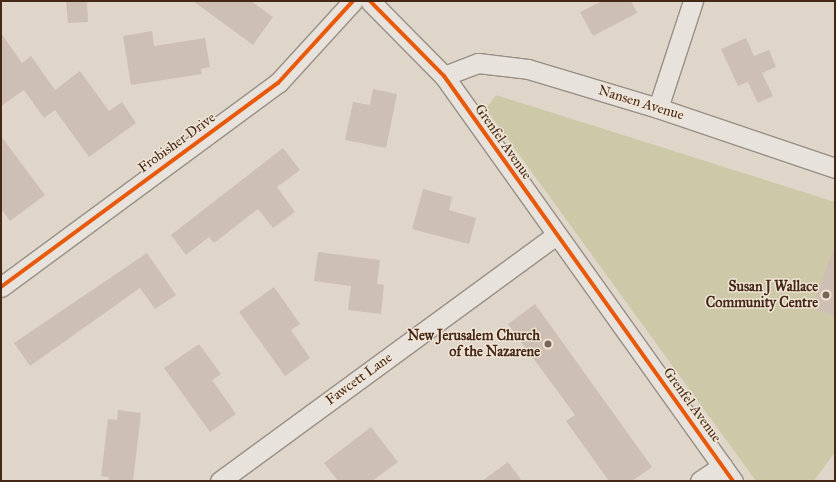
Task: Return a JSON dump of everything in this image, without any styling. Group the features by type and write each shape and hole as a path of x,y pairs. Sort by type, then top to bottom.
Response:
{"street":[{"name":"Frobisher Drive","path":"1,287 278,83 353,1"},
{"name":"Grenfel Avenue","path":"370,1 444,76 733,481"},
{"path":"658,108 693,1"},
{"name":"Nansen Avenue","path":"444,76 478,63 528,69 658,108 835,168"},
{"name":"Fawcett Lane","path":"220,481 556,235"},
{"path":"700,481 722,466"}],"shaded area":[{"path":"496,95 835,202 835,452 814,481 756,481 486,109"}],"building":[{"path":"66,1 87,1 88,22 68,23"},
{"path":"193,1 251,1 273,17 253,45"},
{"path":"602,1 631,1 637,13 593,36 580,12"},
{"path":"152,31 154,46 205,38 210,67 201,69 202,74 131,85 123,36"},
{"path":"1,33 22,63 31,56 55,90 80,71 109,111 122,102 136,123 89,157 55,110 44,118 24,90 1,106"},
{"path":"746,38 754,56 769,50 776,67 762,73 773,96 758,103 748,82 738,86 721,49"},
{"path":"373,89 397,94 386,148 345,140 353,102 370,105"},
{"path":"1,136 45,195 10,221 1,209"},
{"path":"283,148 300,170 277,187 295,212 273,228 258,209 214,243 209,237 186,255 171,235"},
{"path":"423,189 452,197 449,210 476,218 469,244 412,229"},
{"name":"Susan J Wallace Community Centre","path":"833,250 835,250 835,316 812,308"},
{"path":"318,252 380,260 377,284 384,285 381,314 348,310 351,286 314,281"},
{"path":"147,253 176,295 155,309 140,288 30,366 14,343"},
{"path":"274,287 300,324 291,330 310,358 285,376 239,312"},
{"path":"535,304 652,467 632,481 609,481 566,421 575,415 508,324"},
{"path":"199,344 221,374 212,380 236,414 210,432 164,368"},
{"path":"118,410 141,413 133,481 109,481 109,477 101,476 108,419 117,420"},
{"path":"371,427 398,462 372,481 338,481 324,463"},
{"path":"508,462 522,481 482,481"}],"cycle path":[{"path":"1,287 278,83 353,1"},
{"path":"370,1 444,76 733,481"}],"place":[{"name":"Susan J Wallace Community Centre","path":"826,295"},
{"name":"New Jerusalem Church of the Nazarene","path":"548,344"}]}
